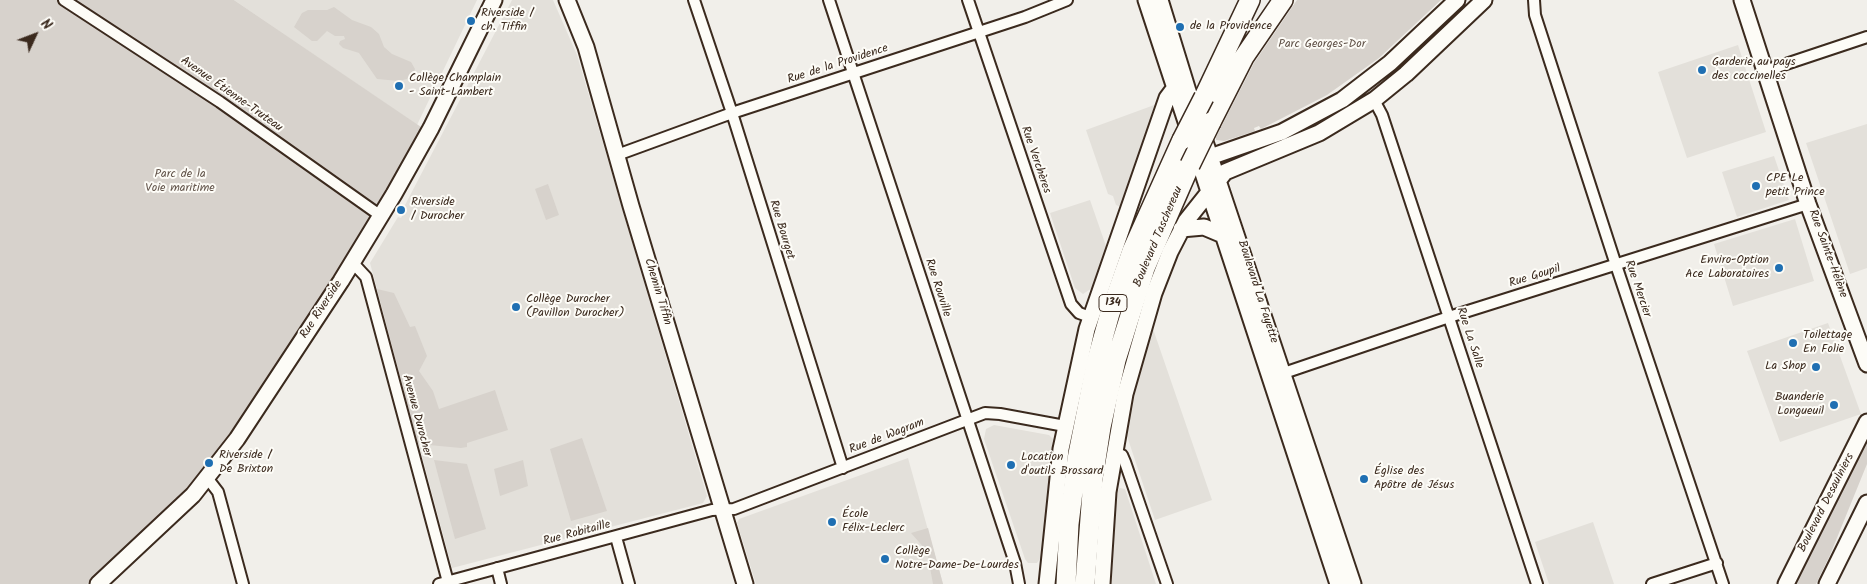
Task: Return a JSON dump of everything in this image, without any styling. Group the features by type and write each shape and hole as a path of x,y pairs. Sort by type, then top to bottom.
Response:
{"highway":[{"name":"Boulevard Taschereau","path":"1085,584 1093,474 1112,373 1143,274 1196,168 1211,122 1244,57 1283,0"},
{"name":"Boulevard Taschereau","path":"1066,584 1074,484 1083,421 1110,313 1132,251 1182,140 1248,3"}],"street":[{"name":"Avenue Étienne-Truteau","path":"64,0 220,102 381,216"},
{"name":"Rue Riverside","path":"98,584 165,523 208,479 242,431 381,216 431,128 494,0"},
{"name":"Chemin Tiffin","path":"567,0 586,47 745,584"},
{"name":"Rue Bourget","path":"694,0 732,113 843,468"},
{"name":"Rue Rouville","path":"829,0 1015,563 1019,584"},
{"name":"Rue Verchères","path":"968,0 1071,304 1079,313 1090,317"},
{"name":"Rue de la Providence","path":"617,154 732,113 979,33 1068,0"},
{"name":"Boulevard La Fayette","path":"1146,0 1218,178 1338,584"},
{"name":"Boulevard La Fayette","path":"1160,0 1181,87 1196,168 1209,191 1223,236 1353,584"},
{"path":"1196,168 1210,158 1273,136 1342,100 1390,63 1457,0"},
{"path":"1218,178 1230,169 1319,133 1374,100 1398,82 1484,0"},
{"name":"Rue Sainte-Hélène","path":"1742,0 1808,204 1867,364"},
{"name":"Rue Mercier","path":"1535,1 1535,15 1616,265 1723,584"},
{"path":"1765,70 1867,37"},
{"path":"1047,584 1055,491 1065,426 1090,317 1166,100 1170,93 1181,87"},
{"name":"Rue La Salle","path":"1374,100 1382,115 1537,584"},
{"name":"Boulevard Taschereau","path":"1102,584 1106,514 1114,453 1127,387 1146,316 1159,278 1181,229 1218,178"},
{"name":"Rue Goupil","path":"1276,375 1449,317 1808,204"},
{"path":"1181,229 1204,227 1223,236"},
{"name":"Avenue Durocher","path":"352,262 366,276 444,583"},
{"name":"Rue de Wagram","path":"722,509 734,509 985,413 1065,426"},
{"name":"Boulevard Desaulniers","path":"1786,584 1867,422"},
{"path":"1114,453 1122,455 1126,462 1167,584"},
{"path":"208,479 218,492 243,584"},
{"path":"1827,584 1867,503"},
{"name":"Rue Robitaille","path":"444,583 712,510 722,509"},
{"path":"616,537 628,584"},
{"path":"1652,584 1717,563"},
{"path":"497,568 501,584"}],"shaded area":[{"name":"Collège Champlain - Saint-Lambert","path":"234,0 477,0 417,125"},
{"name":"Collège Durocher (Pavillon Durocher)","path":"512,0 553,0 577,55 707,496 703,503 452,568 370,263 398,217 401,218 406,209 404,207"},
{"path":"1738,45 1766,132 1687,158 1658,72"},
{"path":"1157,104 1121,207 1116,205 1113,196 1108,194 1086,130"},
{"path":"1867,124 1867,268 1850,274 1806,143"},
{"name":"CPE Le petit Prince","path":"1774,156 1789,200 1737,217 1722,172"},
{"path":"1090,200 1106,246 1092,288 1083,294 1075,288 1050,213"},
{"path":"1795,219 1814,281 1733,306 1714,244"},
{"path":"1828,323 1861,414 1780,442 1747,351"},
{"path":"1152,326 1212,500 1155,520 1126,433 1133,396"},
{"path":"994,425 1049,435 1053,439 1043,555 1037,563 1028,563 1025,559 984,439 986,429"},
{"name":"École Félix-Leclerc","path":"908,458 943,584 756,584 737,523 739,519"},
{"path":"1120,488 1125,489 1156,584 1111,584 1117,492"},
{"path":"1593,522 1614,584 1549,584 1535,542"}],"green space":[{"name":"Parc de la Voie maritime","path":"0,0 234,0 424,129 368,226 222,448 219,447 206,464 209,466 192,486 87,584 0,584"},
{"name":"Parc Georges-Dor","path":"1297,0 1441,0 1379,58 1327,95 1261,129 1259,126 1254,128 1255,131 1240,136 1224,141 1216,140 1254,63"},
{"path":"334,7 352,20 371,27 379,34 384,47 392,54 411,62 415,69 411,78 399,81 377,79 359,53 343,48 339,44 340,41 345,39 344,36 335,36 327,31 317,41 312,41 294,27 302,13 308,10 327,10"},
{"path":"1432,35 1434,36 1378,89 1330,121 1233,161 1232,159 1299,133 1348,105 1391,73"},
{"path":"548,184 559,215 546,220 535,189"},
{"path":"377,289 394,293 410,327 415,326 427,356 419,371 433,391 439,409 495,390 508,430 467,443 467,447 461,448 418,444"},
{"path":"582,438 607,511 571,521 550,449"},
{"path":"1867,438 1867,464 1830,555 1816,584 1793,584"},
{"path":"434,460 467,464 486,529 455,539"},
{"path":"523,460 528,486 500,496 494,469"},
{"path":"928,528 943,584 933,584 927,551 911,533"}],"place":[{"name":"Riverside / ch. Tiffin","path":"471,21"},
{"name":"de la Providence","path":"1180,27"},
{"name":"Garderie au pays des coccinelles","path":"1702,70"},
{"name":"Collège Champlain - Saint-Lambert","path":"399,86"},
{"name":"CPE Le petit Prince","path":"1756,186"},
{"name":"Riverside / Durocher","path":"401,210"},
{"name":"Enviro-Option Ace Laboratoires","path":"1779,268"},
{"name":"Collège Durocher (Pavillon Durocher)","path":"516,307"},
{"name":"Toilettage En Folie","path":"1793,343"},
{"name":"La Shop","path":"1816,367"},
{"name":"Buanderie Longueuil","path":"1834,405"},
{"name":"Riverside / De Brixton","path":"209,463"},
{"name":"Location d'outils Brossard","path":"1011,465"},
{"name":"Église des Apôtre de Jésus","path":"1364,479"},
{"name":"École Félix-Leclerc","path":"832,522"},
{"name":"Collège Notre-Dame-De-Lourdes","path":"885,559"}]}
